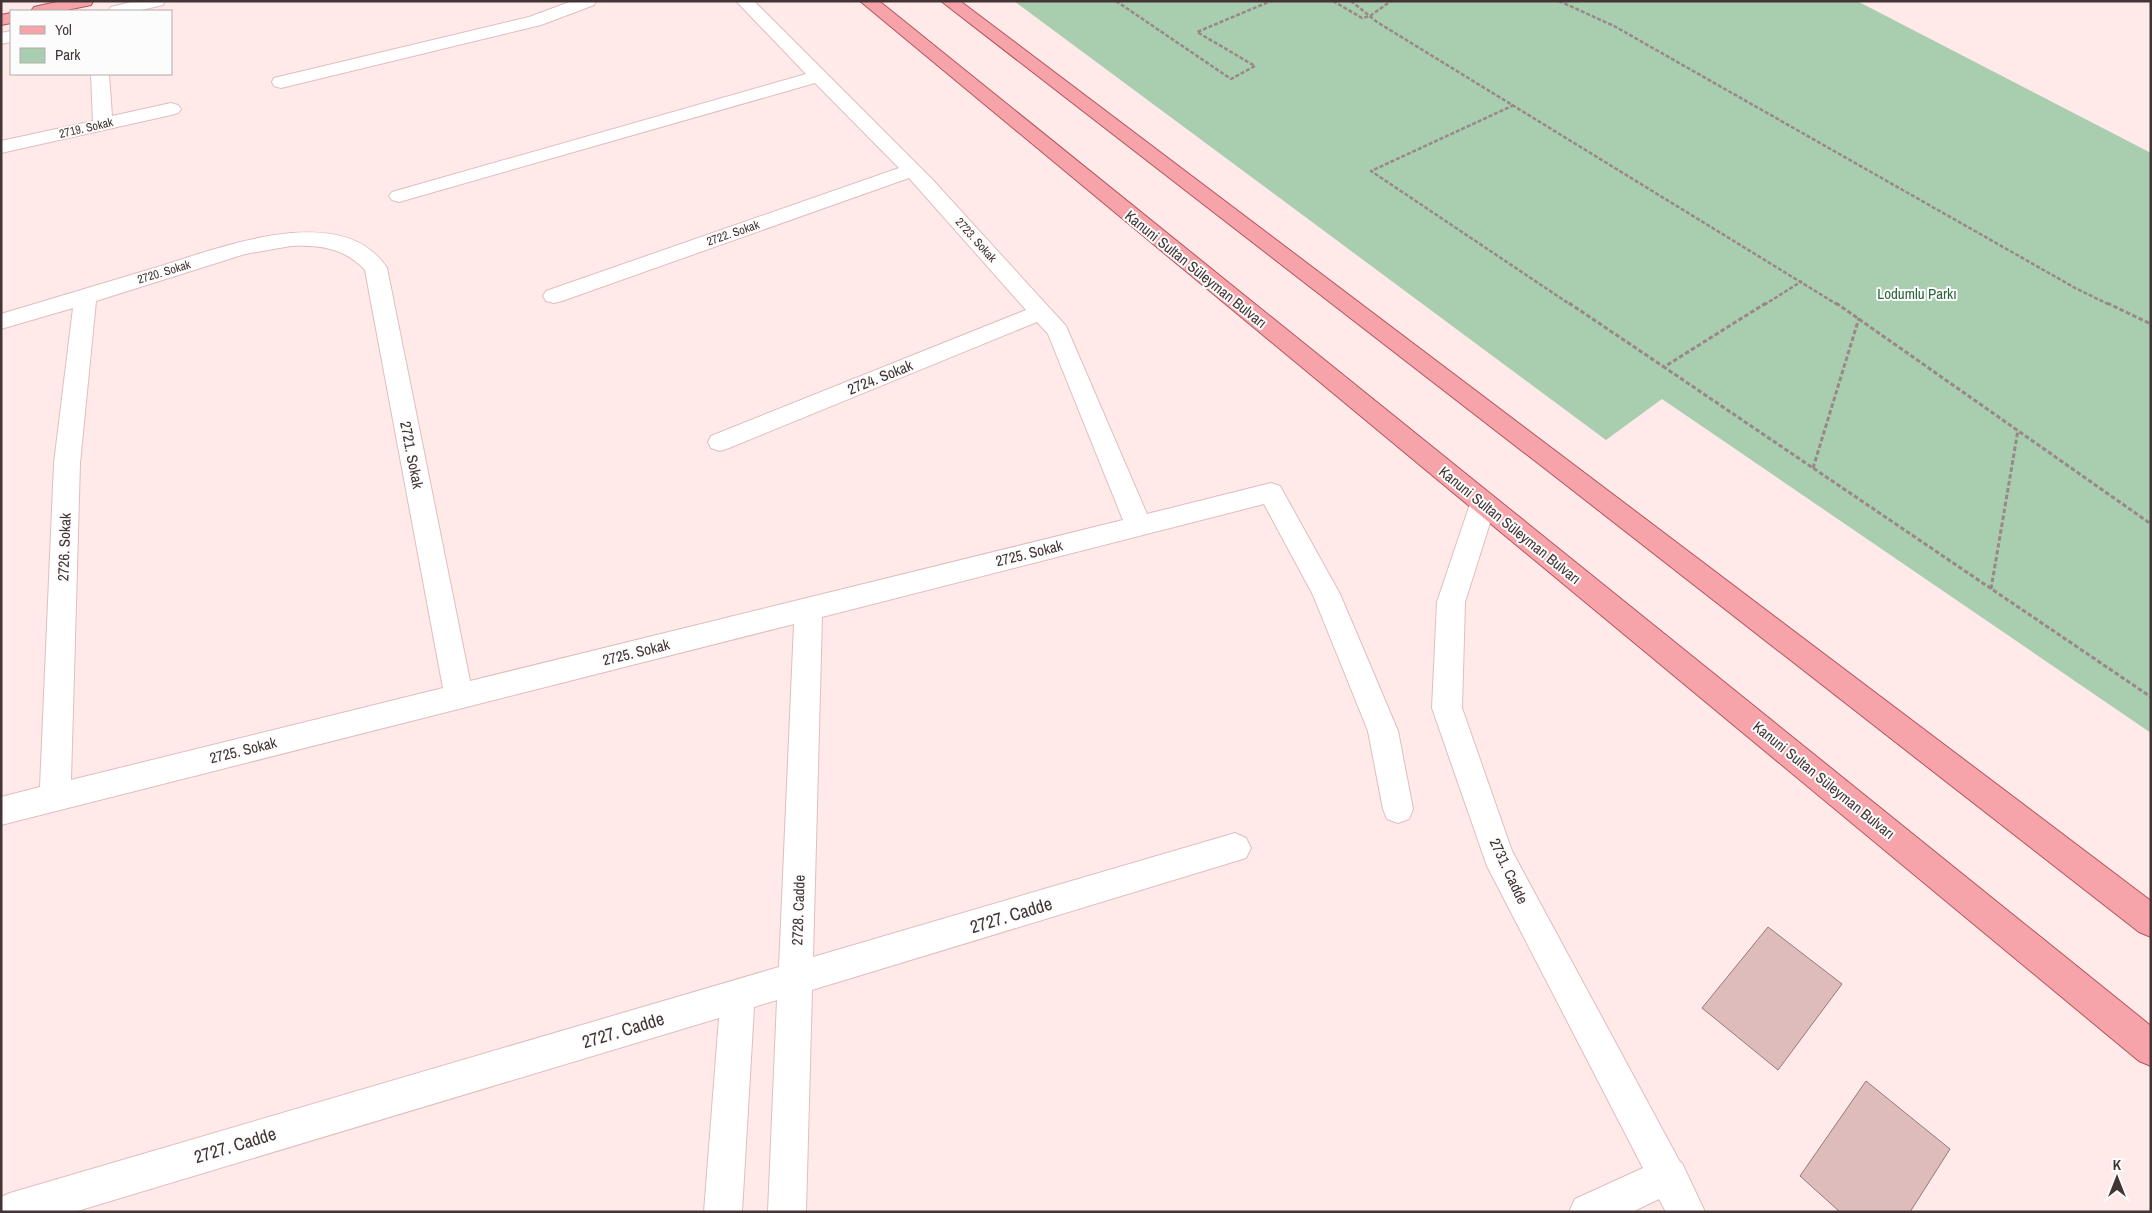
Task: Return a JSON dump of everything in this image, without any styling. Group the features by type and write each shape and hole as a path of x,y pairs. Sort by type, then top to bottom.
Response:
{"main road":[{"path":"44,10 85,1"},
{"name":"Kanuni Sultan Süleyman Bulvarı","path":"868,1 1483,504 1700,678 2151,1049"},
{"path":"949,1 2151,920"}],"street":[{"path":"121,10 157,1"},
{"path":"282,82 535,20 588,1"},
{"name":"2723. Sokak","path":"744,1 912,170 1058,331 1139,526"},
{"path":"100,75 103,124"},
{"path":"399,196 818,76"},
{"name":"2719. Sokak","path":"1,146 171,109"},
{"name":"2722. Sokak","path":"554,296 912,170"},
{"name":"2720. Sokak","path":"1,322 263,242 310,238 330,240"},
{"name":"2721. Sokak","path":"330,240 358,251 376,268 459,696"},
{"name":"2726. Sokak","path":"55,797 68,463 85,297"},
{"name":"2724. Sokak","path":"720,442 1041,312"},
{"name":"2725. Sokak","path":"1,811 1271,492 1326,594 1383,731 1398,809"},
{"name":"2731. Cadde","path":"1483,504 1450,602 1447,708 1498,856 1669,1176 1686,1212"},
{"name":"2728. Cadde","path":"787,1212 808,608"},
{"name":"2727. Cadde","path":"10,1212 1235,848"},
{"path":"723,1212 738,996"},
{"path":"1588,1212 1669,1176"}],"path":[{"path":"1116,1 1230,79 1254,66 1197,32 1271,1"},
{"path":"1333,1 1362,18 1370,16 1391,1"},
{"path":"1351,1 1370,16 1802,281 1859,318 2151,524"},
{"path":"1558,1 1614,26 2077,289 2151,324"},
{"path":"1514,105 1371,171 2151,697"},
{"path":"1664,367 1802,281"},
{"path":"1813,468 1859,318"},
{"path":"1991,589 2018,430"}],"green space":[{"name":"Lodumlu Parkı","path":"1014,1 1857,1 2151,153 2151,733 1662,399 1606,440"}],"building":[{"path":"1768,927 1842,984 1778,1070 1702,1008"},
{"path":"1866,1081 1950,1149 1910,1212 1840,1212 1800,1176"}]}
